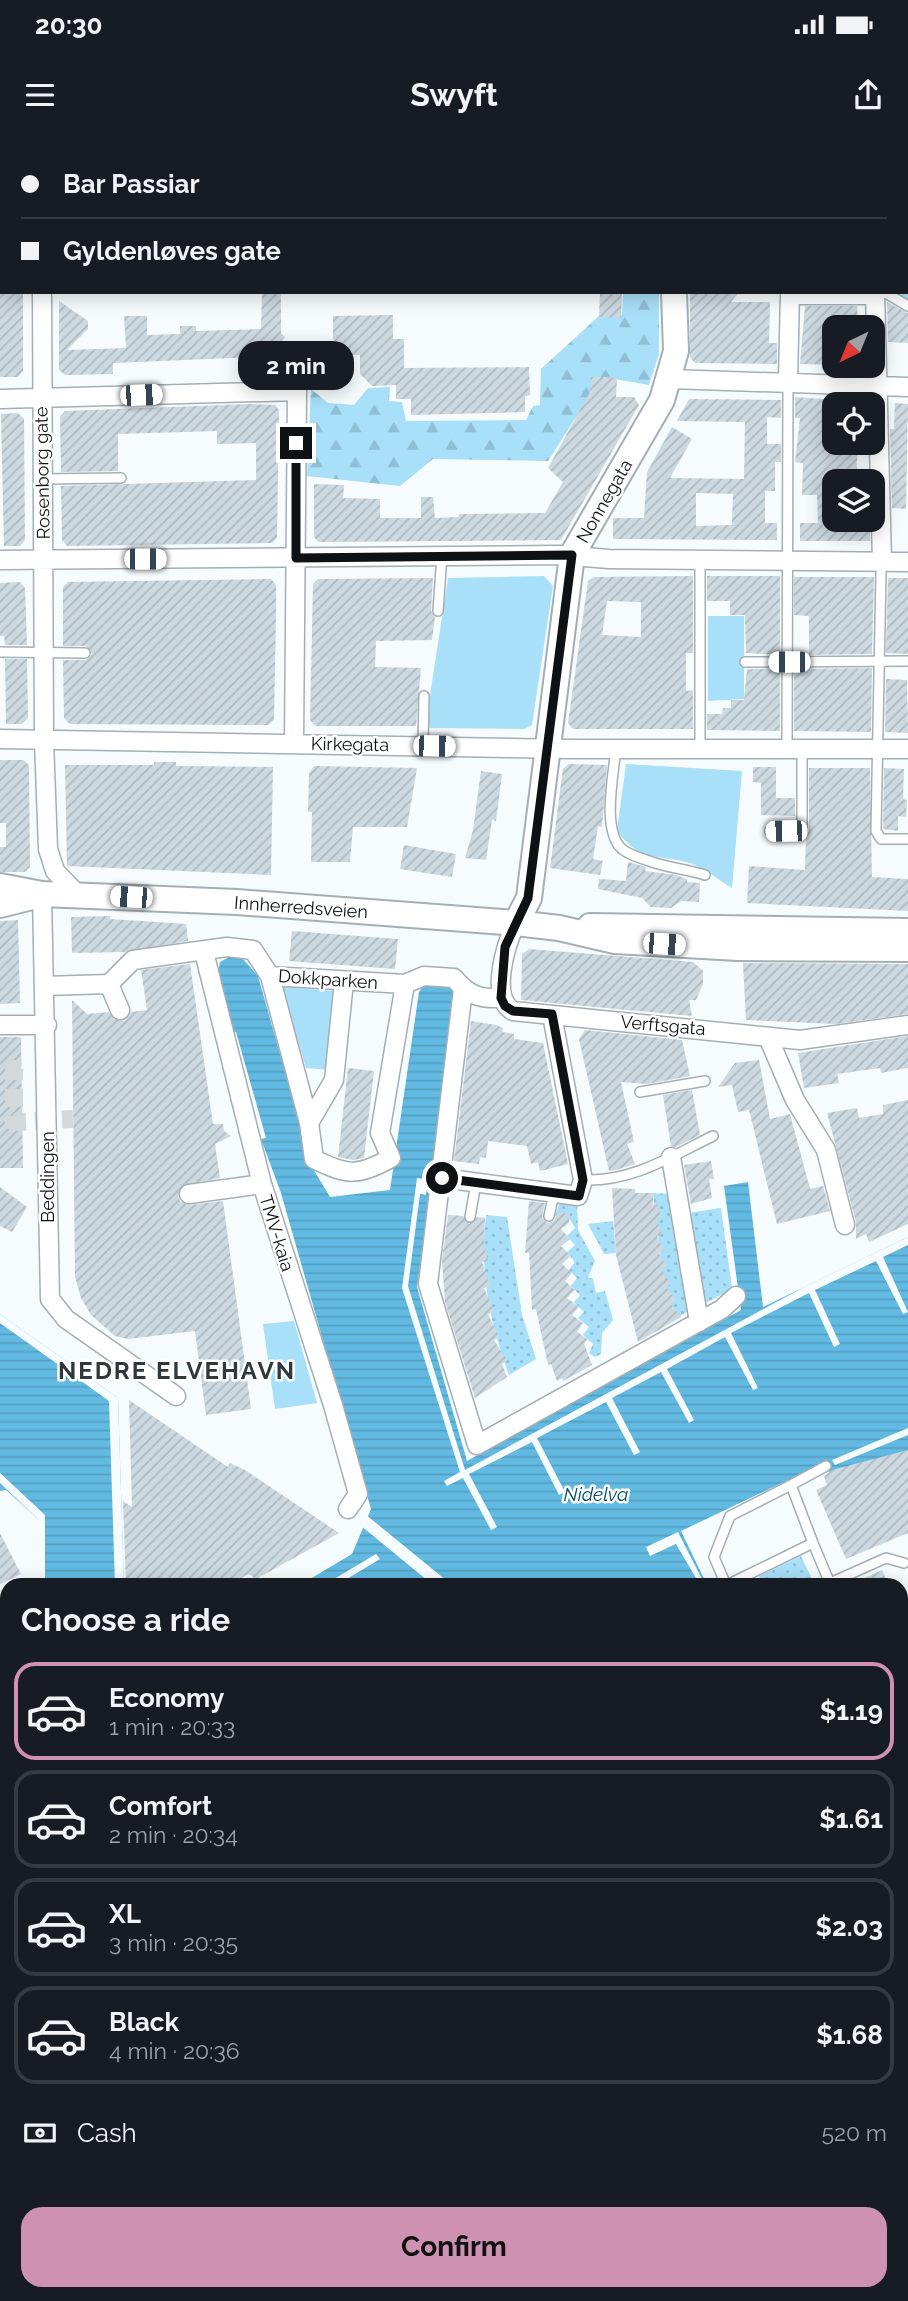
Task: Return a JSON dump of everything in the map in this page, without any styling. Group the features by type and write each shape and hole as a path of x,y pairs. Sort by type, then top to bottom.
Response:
{"main road":[{"name":"Nonnegata","path":"516,923 528,898 572,555 662,400 676,351 674,294"},
{"name":"Innherredsveien","path":"0,886 42,894 303,906 516,923 559,928 615,941 738,948 908,949"},
{"name":"Innherredsveien","path":"0,905 42,894"},
{"name":"Innherredsveien","path":"559,928 618,924 908,931"}],"street":[{"name":"Rosenborg gate","path":"42,294 43,653 48,849 55,871 77,894"},
{"path":"788,381 790,294"},
{"path":"878,294 881,567"},
{"path":"670,379 908,387"},
{"path":"0,399 298,391 295,743"},
{"path":"0,560 572,555 609,559 789,559 881,567 908,562"},
{"name":"Kirkegata","path":"0,740 549,748 908,749"},
{"name":"Beddingen","path":"42,894 47,1025 50,1299 66,1319 176,1396"},
{"path":"501,998 505,947 516,923"},
{"name":"Dokkparken","path":"109,984 133,960 227,947 253,950 270,976 405,984 424,976 454,978 463,989 480,999 501,998"},
{"name":"TMV-kaia","path":"204,952 262,1184 333,1405 358,1494 348,1508"},
{"path":"270,976 309,1123 314,1159 337,1171 365,1173 391,1158 380,1133 405,984"},
{"path":"309,1123 334,1080 344,981"},
{"path":"44,986 109,984 120,1010"},
{"path":"463,989 428,1284 477,1445 722,1309 736,1296"},
{"name":"Verftsgata","path":"501,998 505,1006 513,1011 800,1040 908,1025"},
{"path":"442,1178 579,1196 583,1180 552,1014"},
{"path":"0,1025 47,1025"},
{"path":"768,1037 795,1100 826,1150 845,1225"},
{"path":"671,1157 699,1322"},
{"path":"189,1194 262,1184"}],"lane":[{"path":"880,294 908,306"},
{"path":"770,831 802,831 789,662 788,381"},
{"path":"42,479 121,478"},
{"path":"438,611 442,555"},
{"path":"700,558 701,747"},
{"path":"881,567 876,831 881,839 908,839"},
{"path":"0,652 85,653"},
{"path":"745,662 908,662"},
{"path":"423,746 424,696"},
{"path":"616,747 610,805 613,834 617,843 623,850 653,863 705,875"},
{"path":"640,1093 705,1081"},
{"path":"583,1180 614,1180 648,1169 713,1136"},
{"path":"470,1217 476,1183"},
{"path":"549,1216 554,1193"},
{"path":"722,1578 714,1557 730,1516 826,1466"},
{"path":"791,1485 828,1578"},
{"path":"751,1578 813,1543"},
{"path":"844,1578 886,1558 904,1563"}],"green space":[{"path":"623,294 659,294 659,354 649,385 603,377 601,388 592,392 548,461 433,459 400,486 307,476 311,389 328,403 354,405 368,388 390,387 389,401 402,402 406,421 526,420 533,406 540,405 541,369 600,315 622,315"},
{"path":"887,294 908,294 908,306"},
{"path":"544,576 553,586 532,725 524,729 425,728 448,578"},
{"path":"708,616 744,616 744,699 708,701"},
{"path":"626,764 742,771 732,888 695,865 644,854 626,842 617,831"},
{"path":"282,987 334,991 331,1070 306,1068"},
{"path":"653,1193 669,1194 690,1310 675,1319 664,1286"},
{"path":"560,1201 577,1204 578,1230 595,1261 588,1277 593,1279 596,1293 605,1291 613,1320 602,1333 601,1354 595,1357 589,1353 593,1344 583,1335 589,1327 578,1318 584,1312 574,1302 580,1295 571,1286 577,1278 569,1270 575,1262 567,1252 575,1245 567,1236 575,1228 568,1216 555,1216"},
{"path":"721,1208 732,1289 702,1305 688,1213"},
{"path":"486,1215 507,1217 522,1315 536,1359 509,1375 496,1336 485,1277"},
{"path":"613,1221 616,1253 604,1254 588,1224"},
{"path":"294,1321 317,1403 275,1409 263,1324"},
{"path":"801,1556 812,1578 760,1578 759,1576"}],"water":[{"name":"Nidelva","path":"233,955 244,960 258,976 312,1167 330,1197 390,1190 419,992 426,981 452,985 457,1000 417,1287 467,1461 741,1310 724,1186 748,1182 763,1307 908,1237 908,1452 831,1476 824,1463 681,1531 704,1578 312,1578 352,1554 371,1509 281,1193 261,1139 266,1138 236,1032 230,1033 216,985 220,962"},
{"path":"0,1314 118,1398 124,1578 37,1578 37,1518 6,1490 0,1491"}],"pier":[{"path":"417,1178 428,1180 426,1195 420,1194 408,1286 465,1470 808,1285 908,1237 908,1245 883,1257 908,1312 903,1314 876,1261 815,1290 840,1344 834,1347 809,1293 731,1333 758,1388 753,1390 725,1337 667,1369 694,1420 689,1423 661,1372 612,1398 640,1452 634,1455 606,1402 537,1438 565,1492 559,1495 532,1442 469,1474 497,1527 491,1530 463,1478 447,1486 444,1481 460,1472 402,1288"},
{"path":"0,1314 118,1398 124,1578 115,1578 109,1401 0,1323"},
{"path":"908,1428 908,1435 835,1465 832,1460"},
{"path":"0,1473 45,1515 45,1578 37,1578 37,1518 0,1483"},
{"path":"365,1514 443,1578 424,1578 360,1525"},
{"path":"678,1532 701,1578 696,1578 676,1544 650,1556 646,1547"},
{"path":"376,1554 380,1559 349,1578 336,1578"}],"building":[{"path":"0,294 23,294 23,371 18,377 0,377"},
{"path":"262,294 281,294 281,333 285,337 281,342 281,356 113,363 113,374 65,375 59,370 59,301 88,321 88,329 67,350 126,348 124,316 147,316 147,335 180,334 180,326 196,326 196,331 261,329"},
{"path":"600,294 622,294 621,318 599,317"},
{"path":"690,294 737,294 731,302 770,302 769,343 777,343 777,364 695,363 690,357"},
{"path":"887,302 908,313 908,343 888,342"},
{"path":"805,306 857,306 858,315 822,315 822,365 800,364"},
{"path":"393,315 393,339 404,339 404,368 529,367 530,395 525,396 525,412 411,415 411,399 396,399 396,385 372,386 360,374 360,355 349,355 333,339 333,316"},
{"path":"591,377 617,378 616,397 634,397 639,405 561,540 319,542 314,537 314,484 344,485 343,498 380,499 380,518 421,518 421,497 433,497 435,518 458,517 459,514 545,513 563,482 548,468 590,392"},
{"path":"795,397 822,399 822,455 857,455 857,469 822,469 822,532 870,532 870,541 800,541 800,523 818,523 817,495 802,495 803,463 795,462 800,418 795,418"},
{"path":"689,399 781,400 781,418 767,417 767,444 781,444 781,462 775,462 775,491 765,491 765,523 777,523 777,540 613,539 613,518 644,518 647,472 672,427 692,439 670,478 744,479 745,422 677,421","holes":["696,493 733,494 732,525 696,526"]},
{"path":"895,403 908,404 906,509 892,508 890,429 894,429"},
{"path":"275,405 279,410 277,538 272,543 67,546 62,540 61,486 256,480 256,443 217,444 217,431 118,434 118,471 61,472 60,417 65,411"},
{"path":"18,413 24,419 25,540 20,546 4,546 1,414"},
{"path":"693,576 693,653 686,653 686,691 693,690 693,729 573,729 568,723 588,581 594,577","holes":["607,601 641,602 641,637 602,635"]},
{"path":"707,576 780,576 780,655 746,653 745,615 730,615 730,601 707,601"},
{"path":"794,577 874,577 872,654 809,655 809,616 794,615"},
{"path":"433,578 431,611 435,617 432,640 376,641 375,667 421,668 416,726 315,726 310,720 313,584 318,579"},
{"path":"888,578 908,578 908,654 886,653"},
{"path":"271,579 276,585 274,720 268,725 70,724 64,718 63,660 86,660 92,654 86,646 63,646 63,587 68,582"},
{"path":"20,582 25,588 27,645 5,645 4,636 0,636 0,583"},
{"path":"5,659 27,659 28,718 22,724 6,724"},
{"path":"872,668 871,732 794,731 794,669"},
{"path":"747,669 780,669 780,731 707,730 707,714 722,714 723,708 731,708 731,700 744,700"},
{"path":"886,679 907,680 908,733 885,732"},
{"path":"0,760 23,760 29,765 30,867 25,872 0,872 0,847 6,847 6,823 0,823"},
{"path":"154,762 176,762 176,766 273,767 271,875 67,866 65,765 154,765"},
{"path":"569,764 607,765 602,827 598,826 593,859 603,861 600,875 550,868 563,769"},
{"path":"314,766 417,768 407,827 353,827 350,862 311,862 312,812 308,812 309,773"},
{"path":"753,767 776,767 776,798 795,798 795,816 761,815 761,783 753,782"},
{"path":"809,768 870,768 872,877 908,879 908,911 747,903 749,866 805,870 806,837 809,831"},
{"path":"884,768 904,769 903,799 907,800 906,817 898,816 898,831 883,829"},
{"path":"481,771 502,774 496,821 492,820 486,860 465,858 473,830"},
{"path":"404,845 456,854 452,877 400,869"},
{"path":"628,862 646,867 645,871 676,875 687,879 687,882 700,883 699,902 681,901 671,908 651,907 642,898 598,889 599,879 626,881"},
{"path":"110,916 110,919 186,924 188,941 125,952 72,953 71,917"},
{"path":"18,920 20,1003 0,1004 0,921"},
{"path":"292,931 398,939 395,969 289,961"},
{"path":"529,949 693,962 703,971 703,984 696,1000 689,1000 692,1016 521,1000 522,954"},
{"path":"743,963 908,964 908,1014 836,1024 746,1020"},
{"path":"190,964 213,1124 223,1124 224,1131 231,1136 215,1144 220,1178 183,1185 178,1196 180,1201 190,1205 223,1201 251,1409 206,1415 195,1331 128,1339 115,1336 91,1315 81,1298 75,1277 72,1000 87,1014 109,1012 114,1019 124,1021 131,1012 147,1010 141,970"},
{"path":"471,1021 496,1025 503,1028 502,1032 514,1034 514,1039 543,1043 568,1164 540,1171 538,1162 531,1164 527,1146 488,1141 486,1158 480,1157 479,1164 454,1161"},
{"path":"585,1030 682,1040 690,1076 647,1084 621,1082 634,1142 627,1144 635,1164 616,1170 609,1171 579,1039"},
{"path":"908,1036 908,1068 881,1073 880,1068 837,1074 839,1083 804,1088 798,1053"},
{"path":"0,1037 21,1037 23,1168 0,1168"},
{"path":"759,1060 770,1119 790,1114 810,1189 823,1186 830,1211 777,1224 749,1110 738,1112 732,1085 718,1087 735,1063"},
{"path":"348,1068 374,1071 364,1158 353,1160 338,1157"},
{"path":"692,1090 700,1135 676,1147 671,1146 663,1095"},
{"path":"908,1100 908,1224 869,1242 866,1234 856,1239 856,1222 827,1113 857,1108 859,1118 883,1114 883,1105"},
{"path":"711,1161 714,1179 709,1179 712,1198 691,1204 684,1165"},
{"path":"0,1187 27,1207 12,1232 0,1226"},
{"path":"612,1188 635,1189 635,1193 653,1193 653,1205 657,1204 661,1217 656,1219 662,1234 657,1236 664,1250 659,1253 667,1267 662,1270 671,1284 666,1287 676,1300 671,1304 681,1317 638,1342 616,1255"},
{"path":"529,1201 545,1203 542,1217 547,1223 554,1221 557,1213 570,1213 569,1223 561,1229 570,1239 561,1246 571,1256 562,1264 572,1273 565,1281 575,1290 567,1298 579,1307 572,1315 583,1323 577,1332 587,1339 584,1344 592,1365 563,1381 562,1378 557,1381 551,1364 548,1365 536,1309 532,1310 529,1253 525,1253"},
{"path":"448,1215 463,1216 469,1224 477,1217 485,1218 484,1244 488,1261 482,1262 490,1287 484,1288 494,1312 488,1314 499,1337 494,1340 507,1361 502,1364 507,1377 475,1398 445,1302 442,1260"},
{"path":"129,1400 228,1467 230,1463 245,1470 339,1533 258,1578 248,1574 241,1578 126,1578 123,1501 132,1507"},
{"path":"908,1450 908,1533 846,1559 816,1490 827,1485 824,1476 832,1470"},
{"path":"0,1533 21,1574 13,1578 0,1578"},
{"path":"882,1570 886,1578 864,1578"}],"tunnel":[{"path":"21,1069 14,1069 14,1122 73,1119"}],"district":[{"name":"NEDRE ELVEHAVN","path":"177,1370"}],"route":[{"path":"296,443 296,558 572,555 528,898 505,947 501,998 505,1006 513,1011 552,1014 583,1180 579,1196 442,1178"}]}
